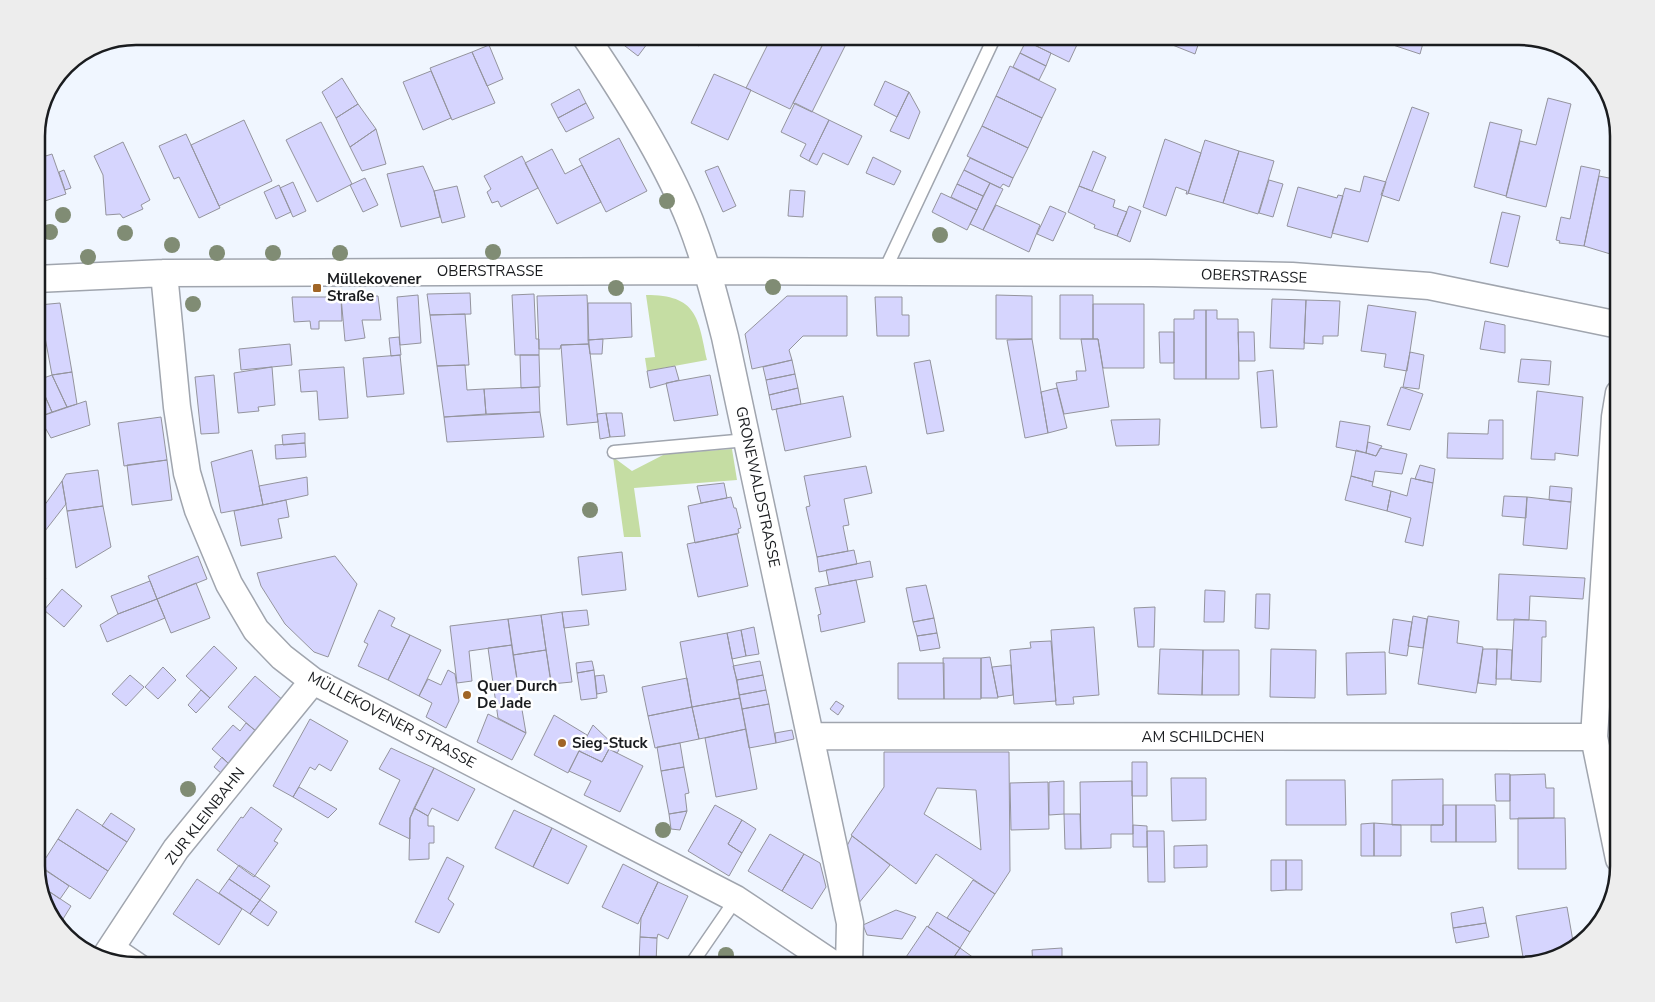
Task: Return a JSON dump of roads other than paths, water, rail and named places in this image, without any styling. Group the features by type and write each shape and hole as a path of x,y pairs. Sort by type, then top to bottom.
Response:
{"street":[{"name":"GRONEWALDSTRASSE","path":"591,45 653,146 689,219 708,270 726,337 812,736 850,923 849,957"},
{"name":"OBERSTRASSE","path":"45,279 164,273 708,270 1152,273 1292,276 1429,286 1610,323"},
{"name":"MÜLLEKOVENER STRASSE","path":"164,273 177,407 187,473 198,510 229,584 256,630 282,656 313,681 736,899 823,957"},
{"path":"1610,493 1594,738 1610,815"},
{"name":"ZUR KLEINBAHN","path":"110,950 176,849 313,681"},
{"name":"AM SCHILDCHEN","path":"812,736 1594,738"}],"lane":[{"path":"884,272 991,45"},
{"path":"614,452 748,440"},
{"path":"696,957 736,899"},
{"path":"110,950 125,956"}],"place":[{"name":"Müllekovener Straße","path":"317,288"},
{"name":"Quer Durch De Jade","path":"467,695"},
{"name":"Sieg-Stuck","path":"562,743"}]}
